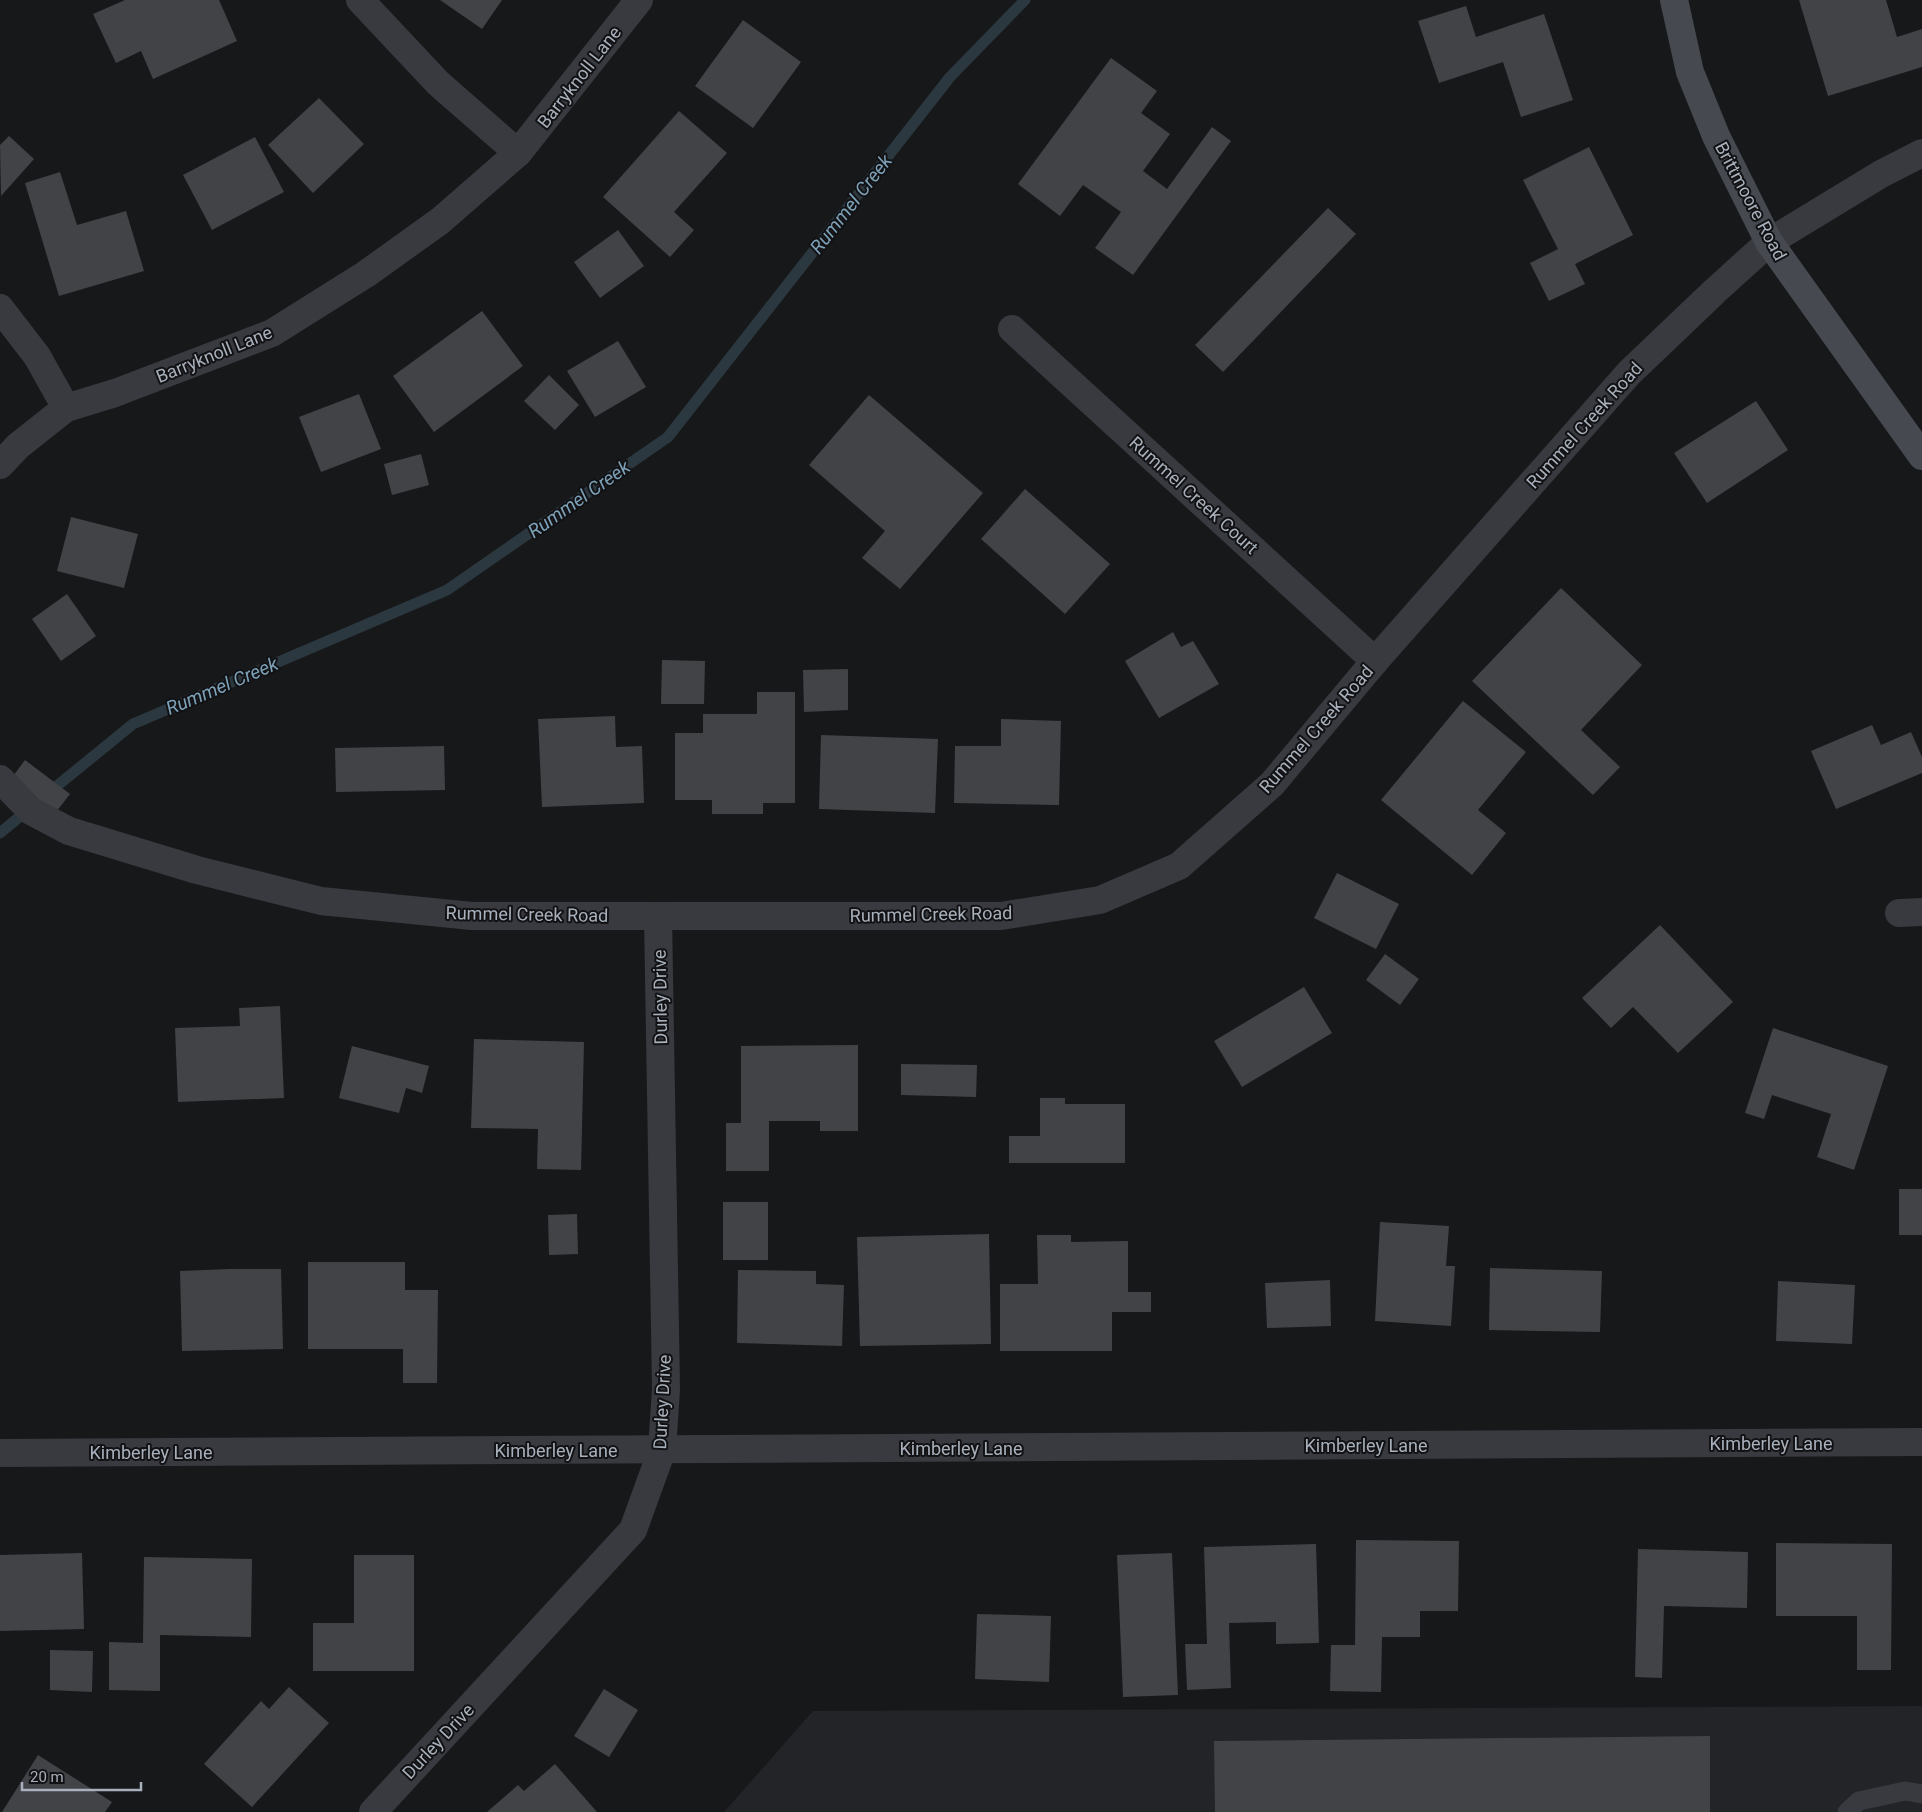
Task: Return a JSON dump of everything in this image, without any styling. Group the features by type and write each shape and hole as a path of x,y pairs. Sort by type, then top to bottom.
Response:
{"street":[{"path":"360,0 438,83 518,153"},
{"name":"Barryknoll Lane","path":"66,408 115,393 272,334 366,274 440,221 518,153 639,0"},
{"name":"Brittmoore Road","path":"1674,0 1690,72 1716,136 1769,242 1922,456"},
{"name":"Rummel Creek Road","path":"0,779 31,811 69,831 197,870 321,901 472,916 1001,916 1100,900 1179,866 1272,784 1375,661 1629,373 1769,242 1881,174 1922,153"},
{"path":"0,308 37,356 66,408 18,446 0,465"},
{"name":"Rummel Creek Court","path":"1012,329 1375,661"},
{"name":"Durley Drive","path":"373,1812 633,1530 662,1450 666,1389 658,916"},
{"name":"Kimberley Lane","path":"0,1453 1922,1442"}],"lane":[{"path":"1847,1812 1859,1801 1905,1791 1922,1794"}],"shaded area":[{"path":"1922,1706 1922,1812 724,1812 813,1711"}],"building":[{"path":"125,0 219,0 237,41 153,79 141,51 116,63 93,14"},
{"path":"440,0 502,0 482,29"},
{"path":"1799,0 1886,0 1897,37 1922,29 1922,67 1828,96"},
{"path":"1466,6 1476,37 1544,14 1573,100 1521,117 1503,62 1439,83 1418,21"},
{"path":"743,20 801,62 753,128 695,86"},
{"path":"1111,58 1157,91 1141,113 1170,134 1143,171 1167,189 1212,127 1231,141 1133,275 1095,248 1121,212 1083,185 1060,216 1018,184"},
{"path":"319,98 364,144 313,193 268,145"},
{"path":"679,111 727,153 674,212 694,230 670,257 603,197"},
{"path":"9,136 34,159 1,196 0,145"},
{"path":"255,137 284,192 212,230 183,175"},
{"path":"1589,147 1633,235 1575,264 1585,284 1549,301 1530,263 1558,249 1523,180"},
{"path":"60,172 77,225 126,211 144,271 59,296 25,183"},
{"path":"1328,208 1356,234 1223,372 1195,345"},
{"path":"618,230 644,266 600,298 574,262"},
{"path":"482,311 523,366 434,432 393,376"},
{"path":"618,341 646,387 595,417 567,371"},
{"path":"549,375 579,405 555,430 524,401"},
{"path":"359,394 381,449 321,472 299,417"},
{"path":"869,395 983,493 900,589 862,558 885,531 809,465"},
{"path":"1756,401 1788,450 1707,503 1674,453"},
{"path":"421,454 429,485 392,495 384,464"},
{"path":"1025,489 1110,564 1065,614 981,539"},
{"path":"71,517 138,534 124,588 57,571"},
{"path":"1561,588 1642,665 1581,730 1620,767 1593,795 1472,681"},
{"path":"67,594 96,636 61,661 32,619"},
{"path":"1173,632 1181,647 1193,641 1219,684 1159,718 1125,661"},
{"path":"662,660 705,661 704,704 661,704"},
{"path":"848,669 848,710 804,712 803,670"},
{"path":"757,692 795,692 795,803 763,803 763,814 712,814 712,800 675,800 675,733 703,733 703,714 757,714"},
{"path":"1463,701 1526,752 1478,810 1506,833 1472,875 1381,800"},
{"path":"615,716 616,747 642,746 644,803 542,807 538,719"},
{"path":"1001,719 1061,721 1059,805 954,803 955,746 1001,746"},
{"path":"1872,725 1881,745 1911,732 1922,757 1922,773 1836,809 1811,751"},
{"path":"821,735 938,739 935,813 819,809"},
{"path":"444,746 445,790 336,792 335,748"},
{"path":"25,760 70,794 46,825 2,791"},
{"path":"1337,873 1399,904 1376,949 1314,918"},
{"path":"1660,925 1733,1002 1678,1053 1633,1007 1611,1028 1582,998"},
{"path":"1385,954 1419,979 1400,1005 1366,980"},
{"path":"1304,987 1332,1033 1242,1087 1214,1041"},
{"path":"280,1006 284,1098 178,1102 175,1028 240,1026 239,1008"},
{"path":"1773,1028 1888,1066 1854,1170 1817,1157 1831,1114 1772,1095 1764,1119 1745,1113"},
{"path":"474,1039 584,1042 581,1170 537,1169 538,1129 471,1128"},
{"path":"858,1045 858,1131 820,1131 820,1121 769,1121 769,1171 726,1171 726,1123 741,1123 741,1046"},
{"path":"352,1046 429,1066 422,1093 406,1088 399,1113 339,1098"},
{"path":"901,1064 977,1065 976,1097 901,1095"},
{"path":"1040,1098 1065,1098 1065,1104 1125,1104 1125,1163 1009,1163 1009,1136 1040,1136"},
{"path":"1899,1189 1922,1189 1922,1235 1899,1235"},
{"path":"723,1202 768,1202 768,1260 723,1260"},
{"path":"577,1214 578,1254 549,1255 548,1215"},
{"path":"1380,1222 1449,1226 1446,1266 1455,1266 1451,1326 1375,1321"},
{"path":"989,1234 991,1344 860,1346 857,1237"},
{"path":"1037,1235 1071,1235 1071,1242 1128,1241 1128,1292 1151,1292 1151,1312 1112,1312 1112,1351 1000,1351 1000,1284 1038,1284"},
{"path":"308,1262 405,1262 405,1290 438,1290 437,1383 403,1383 403,1349 308,1349"},
{"path":"1490,1268 1602,1271 1600,1332 1489,1330"},
{"path":"281,1269 283,1349 182,1351 180,1271"},
{"path":"738,1270 816,1271 816,1284 844,1285 842,1346 737,1343"},
{"path":"1330,1280 1331,1326 1267,1328 1265,1283"},
{"path":"1778,1281 1855,1285 1852,1344 1776,1341"},
{"path":"1356,1540 1459,1541 1458,1611 1420,1611 1420,1637 1382,1637 1381,1692 1330,1691 1331,1645 1355,1645"},
{"path":"1776,1543 1892,1544 1891,1670 1857,1670 1857,1616 1776,1616"},
{"path":"1316,1544 1319,1643 1276,1644 1276,1622 1229,1623 1231,1688 1187,1690 1185,1644 1207,1644 1204,1547"},
{"path":"1638,1549 1748,1552 1747,1608 1664,1606 1662,1678 1635,1677"},
{"path":"82,1553 84,1629 0,1631 0,1555"},
{"path":"1172,1553 1178,1695 1123,1697 1117,1555"},
{"path":"354,1555 414,1555 414,1671 313,1671 313,1623 354,1623"},
{"path":"144,1557 252,1559 251,1637 160,1635 160,1691 109,1690 109,1642 143,1643"},
{"path":"977,1614 1051,1616 1049,1682 975,1679"},
{"path":"50,1650 93,1651 92,1692 50,1690"},
{"path":"289,1687 329,1723 252,1807 204,1764 261,1701 269,1709"},
{"path":"604,1689 638,1710 609,1757 574,1736"},
{"path":"1710,1736 1710,1812 1215,1812 1214,1741"},
{"path":"38,1755 112,1802 105,1812 2,1812"},
{"path":"555,1764 597,1812 487,1812 518,1785 524,1791"}],"waterway":[{"name":"Rummel Creek","path":"47,794 133,724 447,590 668,437 950,77 1025,0"},
{"name":"Rummel Creek","path":"0,833 29,809"}]}
